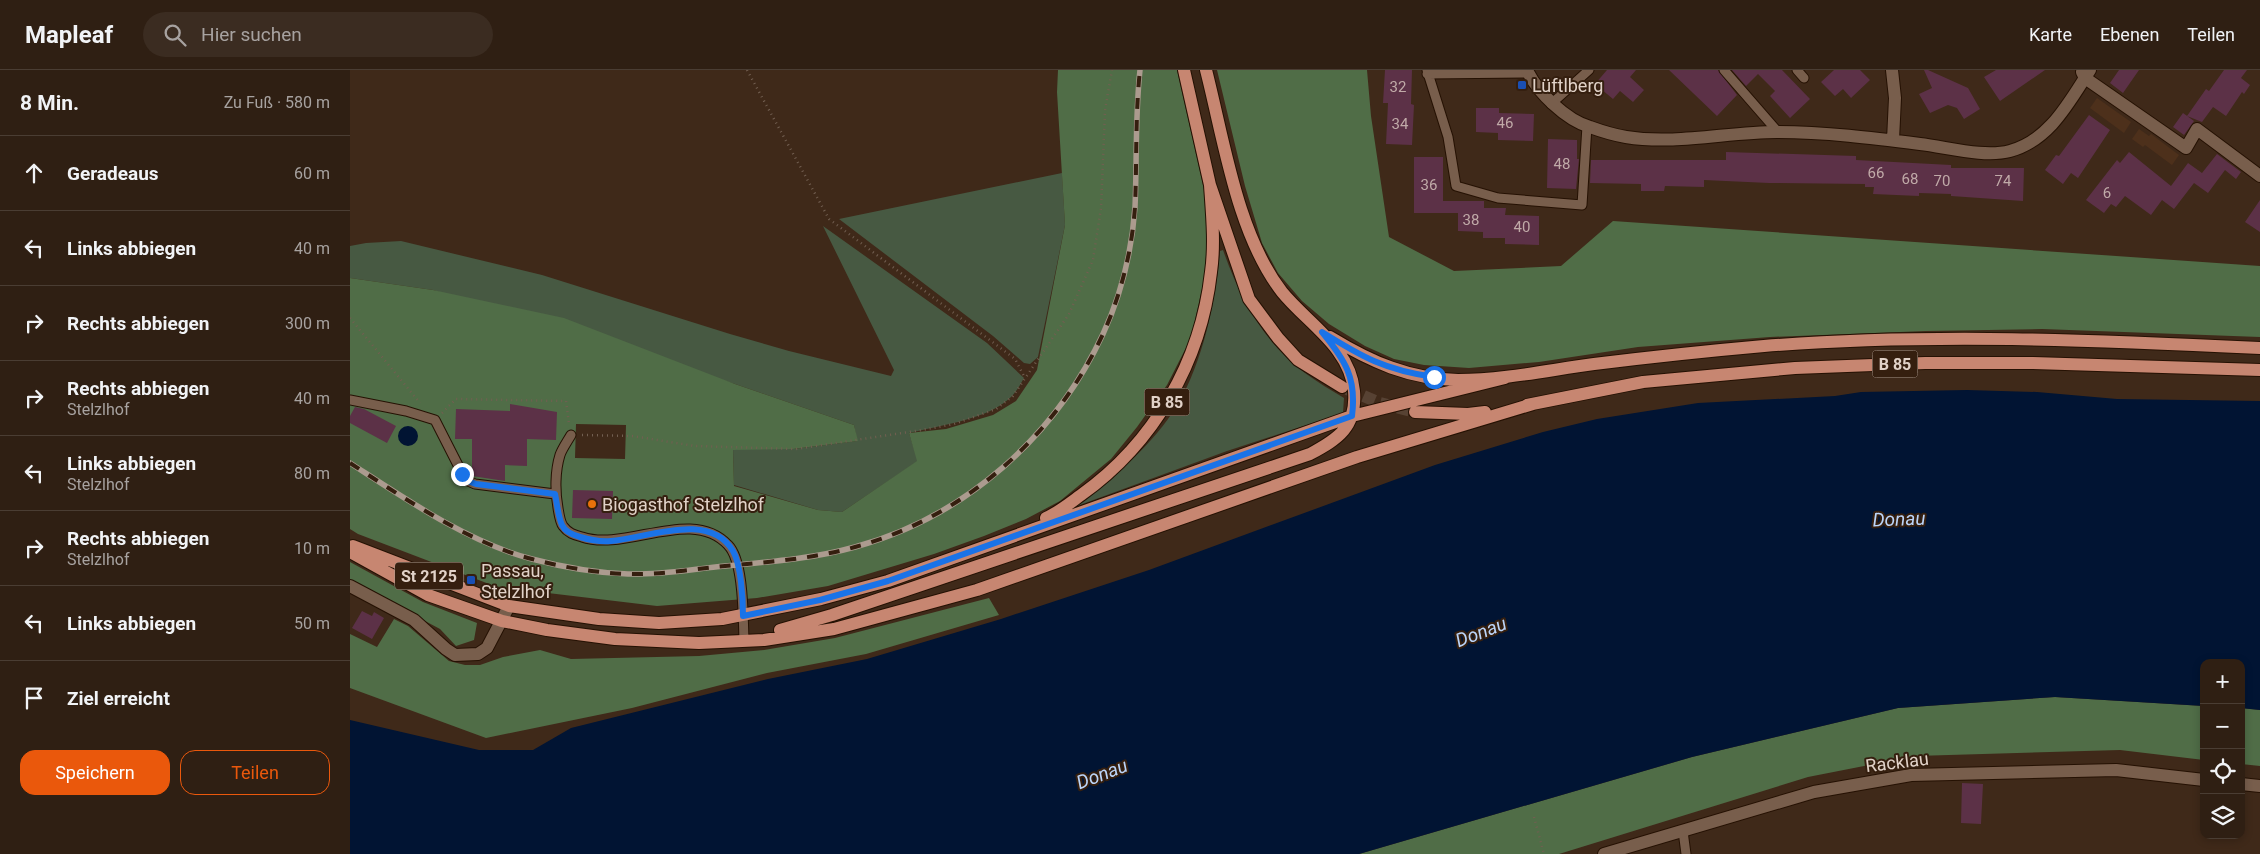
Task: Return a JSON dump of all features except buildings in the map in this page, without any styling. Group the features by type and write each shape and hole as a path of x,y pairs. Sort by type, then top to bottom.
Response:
{"main road":[{"name":"B 85","path":"1184,70 1210,185 1249,299 1278,338 1298,360 1342,387"},
{"name":"B 85","path":"744,640 832,615 1310,454 1338,437 1352,416 1354,391 1351,378 1339,352 1322,332 1289,301 1272,279 1254,243 1235,184 1206,70"},
{"name":"B 85","path":"996,542 1053,515 1106,477 1141,440 1170,398 1182,376 1197,338 1204,309 1212,263 1210,185"},
{"name":"B 85","path":"1322,332 1363,358 1413,374 1457,380 1505,378 1683,354 1766,346 1835,343 1927,340 2094,341 2260,348"},
{"name":"B 85","path":"1415,412 1468,414 1533,404 1643,382 1795,368 1925,363 2033,363 2260,370"},
{"path":"743,616 820,600 888,581 1352,416 1505,378"},
{"path":"744,640 764,640 834,628 968,592 1055,564 1357,457 1533,404"},
{"name":"St 2125","path":"350,545 509,606 599,619 659,623 743,616"},
{"name":"St 2125","path":"350,552 428,595 502,621 547,630 615,639 699,643 744,640"}],"street":[{"path":"1892,70 1895,98 1893,140"},
{"path":"1527,71 1551,104 1587,126 1626,137 1646,138 1778,132 1836,134 1989,153 2010,151 2027,145 2048,129 2073,98 2085,73 2186,148 2198,129 2260,176"},
{"path":"350,586 414,620 455,655 478,654 487,648 509,606"},
{"name":"Racklau","path":"1604,854 1814,792 1911,775 2116,770 2200,780"},
{"path":"2245,784 2260,786"}],"lane":[{"path":"1551,104 1590,70"},
{"path":"1724,70 1778,132"},
{"path":"1797,70 1804,78"},
{"path":"1527,71 1427,72 1448,137 1456,186 1498,198 1582,205 1587,126"},
{"path":"350,400 406,411 435,420 462,474 468,481 476,484 555,494"},
{"path":"570,435 560,456 555,494 562,525 570,534 588,540 610,541 680,528 708,533 727,543 734,552 742,596 744,640"},
{"path":"1683,831 1686,854"}],"path":[{"path":"747,70 829,219 1015,359 1025,378"},
{"path":"350,318 435,420 456,399 566,402 570,435 632,436 695,446 796,449 954,424 996,410 1014,396 1069,314 1093,260 1101,208 1105,110 1112,70"},
{"path":"1534,817 1544,854"}],"shaded area":[{"path":"2097,98 2131,122 2124,133 2090,108"},
{"path":"2139,129 2149,136 2151,134 2179,155 2172,165 2145,145 2143,147 2132,139"}],"green space":[{"path":"1058,70 1177,70 1205,194 1208,233 1204,280 1191,338 1167,385 1111,459 1060,501 1026,519 984,536 934,554 828,586 757,598 657,606 497,587 358,534 350,529 350,278 433,290 564,318 735,384 854,425 858,441 793,449 733,450 734,486 818,510 842,512 917,461 909,433 946,429 993,415 1016,401 1037,370 1065,225 1057,92","holes":["576,424 626,425 625,459 575,458"]},
{"path":"1217,70 1367,70 1371,116 1389,237 1454,271 1561,266 1613,221 2260,266 2260,337 2042,329 1926,331 1770,337 1638,347 1539,362 1469,368 1424,365 1394,359 1365,346 1329,324 1302,301 1278,273 1262,243 1245,186"},
{"path":"1062,173 1065,225 1038,357 1030,364 1024,363 993,336 839,219"},
{"path":"823,226 987,343 1024,378 1011,397 995,408 959,422 909,433 918,461 842,512 818,510 734,485 733,449 793,449 857,441 854,425 735,384 433,290 350,278 350,246 401,241 542,275 730,334 789,351 891,376 894,370"},
{"path":"1223,250 1245,302 1265,333 1290,361 1344,398 1343,413 1227,451 1077,506 1119,472 1145,447 1178,404 1195,369 1207,330 1212,310 1220,251"},
{"path":"350,562 423,602 477,623 474,640 456,646 440,629 350,581"},
{"path":"989,598 999,615 866,654 767,673 632,708 486,738 350,688 350,634 377,647 394,619 408,626 449,661 465,665 480,665 503,657 540,650 571,659 699,656 764,650 835,638"},
{"path":"2055,697 2200,706 2200,760 2120,750 1915,756 1808,777 1559,854 1359,854 1692,757 1898,708"},
{"path":"2245,708 2260,710 2260,766 2245,764"}],"water":[{"name":"Donau","path":"1967,390 2037,392 2117,399 2260,401 2260,710 2245,708 2245,659 2200,659 2200,706 2055,697 1898,708 1692,757 1359,854 350,854 350,720 479,750 533,750 571,728 768,679 867,659 1001,619 1149,570 1435,465 1543,432 1597,419 1698,403 1835,396 1861,392"},
{"path":"408,426 415,429 418,436 415,443 408,446 401,443 398,436 401,429"}],"tunnel":[{"path":"1347,389 1380,403 1415,412"}],"railway":[{"path":"350,463 392,491 461,531 508,552 543,562 604,572 628,574 664,573 806,557 855,547 895,533 933,516 969,494 1002,468 1032,439 1059,407 1083,371 1103,334 1125,272 1131,240 1135,207 1140,70"}],"place":[{"name":"Lüftlberg","path":"1522,85"},
{"name":"Biogasthof Stelzlhof","path":"592,504"},
{"name":"Passau, Stelzlhof","path":"471,580"}],"route":[{"path":"462,474 468,481 476,484 555,494 562,525 570,534 588,540 610,541 680,528 698,530 720,539 727,543 734,552 740,580 743,616 820,600 888,581 1352,416 1354,391 1351,378 1339,352 1322,332 1363,358 1413,374 1434,377"}]}
